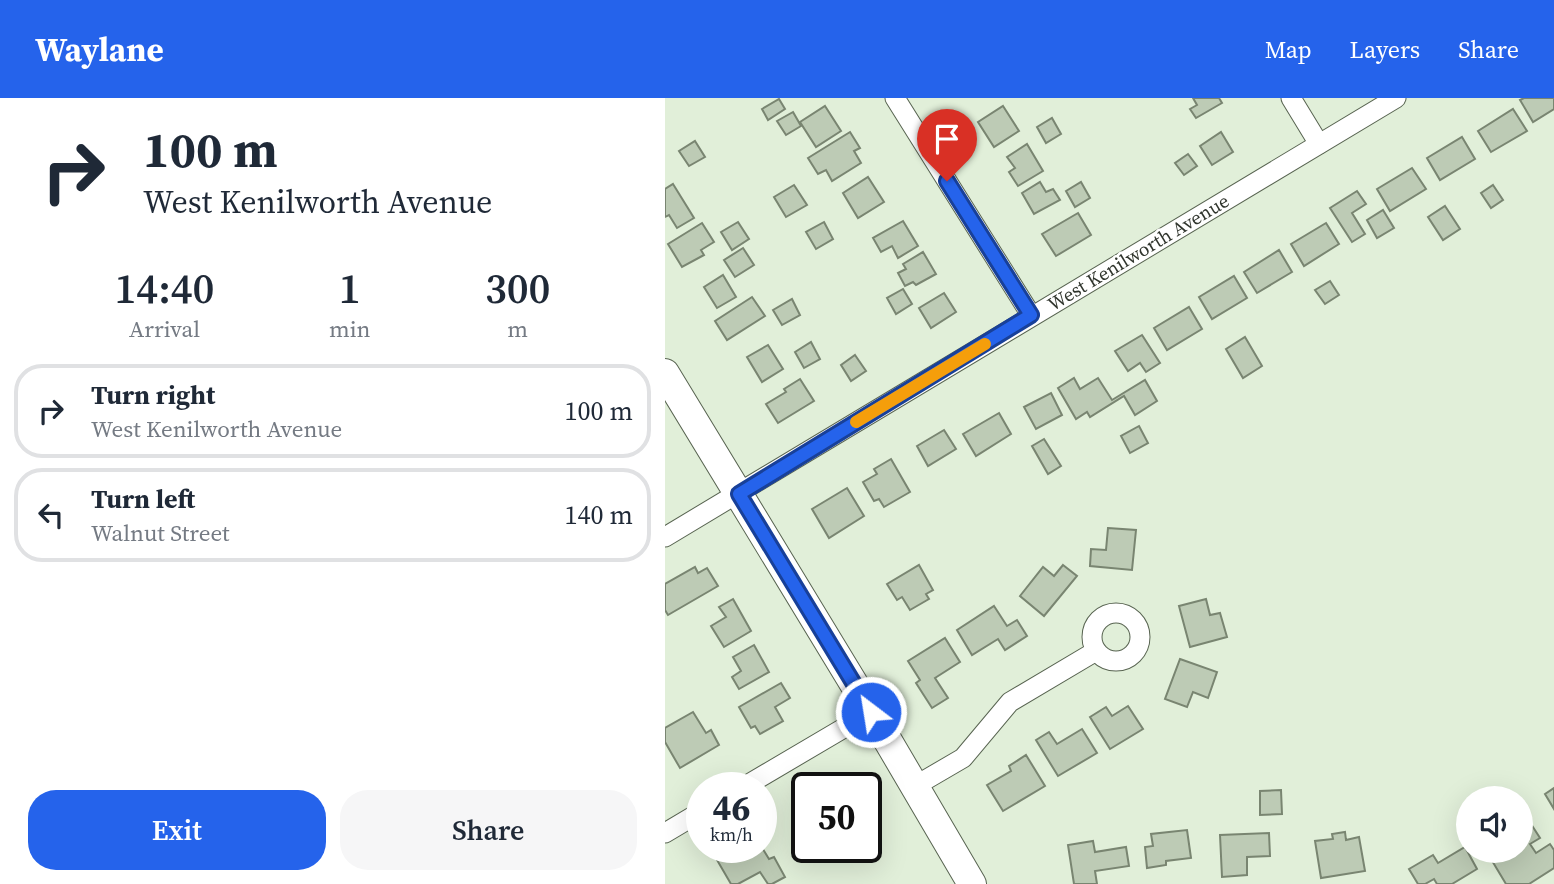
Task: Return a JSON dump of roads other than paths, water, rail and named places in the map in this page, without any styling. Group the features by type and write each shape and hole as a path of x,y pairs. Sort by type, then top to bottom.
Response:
{"main road":[{"path":"665,373 972,884"}],"street":[{"path":"895,98 1031,315"},
{"path":"1291,98 1319,144"},
{"name":"West Kenilworth Avenue","path":"665,537 1396,98"},
{"path":"915,786 963,758 1010,702 1095,650"},
{"path":"769,772 871,712"},
{"path":"665,833 686,821"}]}
